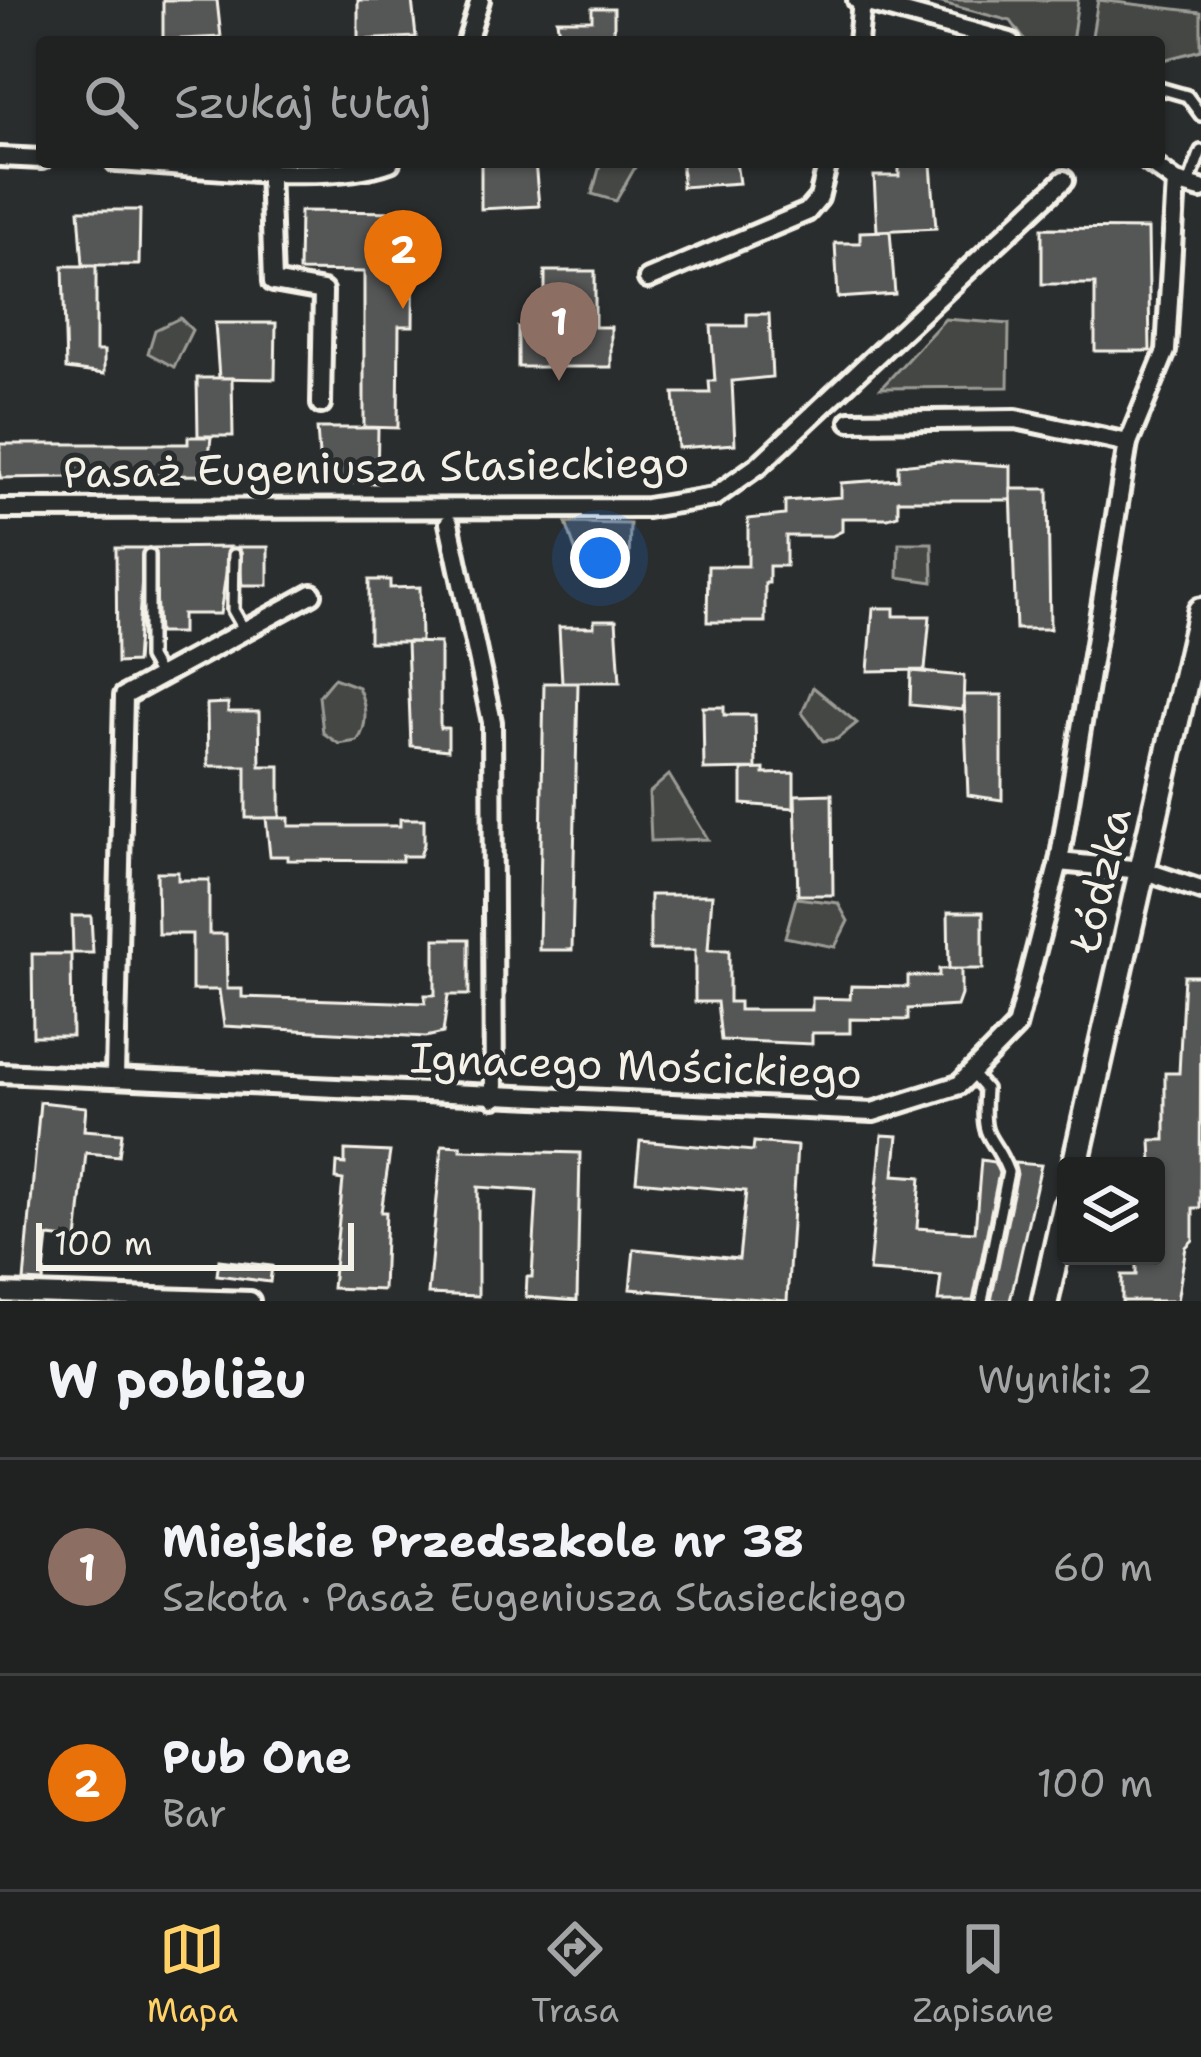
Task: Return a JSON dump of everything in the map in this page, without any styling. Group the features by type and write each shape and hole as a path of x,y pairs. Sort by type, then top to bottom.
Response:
{"street":[{"path":"469,36 480,0"},
{"path":"858,36 859,1 988,36"},
{"path":"0,157 36,159"},
{"path":"247,168 375,168"},
{"path":"648,279 807,212 819,198 826,168"},
{"path":"1159,168 1188,186"},
{"path":"269,169 273,282 323,291 321,404"},
{"name":"Pasaż Eugeniusza Stasieckiego","path":"0,508 647,508 714,496 759,465 1064,180"},
{"name":"Ignacego Mościckiego","path":"0,1073 873,1112 959,1085 1016,1028 1059,862 1128,443 1166,351 1188,186"},
{"path":"850,421 1016,419 1128,443"},
{"path":"449,524 492,722 494,1098"},
{"path":"115,1076 124,696 312,594"},
{"name":"Łódzka","path":"1077,1157 1201,611"},
{"path":"1059,862 1142,870 1201,890"},
{"path":"1045,1301 1057,1247"},
{"path":"0,1293 250,1301"}],"lane":[{"path":"1165,90 1187,96 1201,116"},
{"path":"1188,186 1201,151"},
{"path":"149,555 149,658 160,677"},
{"path":"234,555 233,610 245,631"},
{"path":"971,1073 985,1089 988,1144 1008,1172 982,1301"}],"shaded area":[{"path":"931,0 1078,0 1073,36 1022,36 1011,21"},
{"path":"1098,0 1201,12 1201,50 1165,59 1165,36 1092,36"},
{"path":"599,168 635,168 616,201 592,194"},
{"path":"180,318 192,330 174,367 148,353 155,330"},
{"path":"945,319 1009,324 1008,387 881,388"},
{"path":"566,523 630,524 629,564 579,561"},
{"path":"899,543 932,543 933,582 898,577"},
{"path":"334,678 358,687 361,694 365,722 357,741 339,744 323,733 319,696"},
{"path":"813,687 857,723 837,739 823,741 802,713"},
{"path":"669,775 708,839 651,841 649,793"},
{"path":"796,898 838,903 848,921 835,947 785,937"}],"building":[{"path":"163,0 217,0 221,36 163,36"},
{"path":"358,0 412,0 416,36 358,36"},
{"path":"592,8 614,8 614,36 559,36 557,20 592,20"},
{"path":"481,168 536,168 539,206 481,209"},
{"path":"682,168 737,168 739,183 682,187"},
{"path":"899,168 931,168 936,228 877,231 874,176 899,176"},
{"path":"79,210 140,210 139,265 83,265"},
{"path":"300,211 414,212 413,326 399,326 398,428 364,427 364,272 299,271"},
{"path":"1042,228 1148,229 1150,351 1095,351 1095,284 1042,284"},
{"path":"890,231 895,294 838,298 835,243 860,243 860,232"},
{"path":"63,266 96,266 96,351 104,351 104,374 66,369"},
{"path":"545,271 595,271 595,327 611,327 611,367 518,367 518,327 545,327"},
{"path":"747,314 769,314 772,377 732,381 735,444 678,448 674,393 710,393 709,381 715,381 711,326 747,326"},
{"path":"215,323 276,323 275,379 219,378"},
{"path":"197,378 232,378 233,436 198,436"},
{"path":"317,428 378,428 377,483 321,483"},
{"path":"188,437 211,437 207,475 0,478 0,444 188,444"},
{"path":"939,461 1011,466 1011,500 898,500 898,515 842,518 842,531 832,536 786,536 786,566 769,566 765,622 707,622 708,566 748,566 748,519 785,515 785,501 841,497 841,483 898,479 898,465"},
{"path":"1011,489 1048,489 1050,629 1016,629"},
{"path":"230,547 220,614 182,614 182,633 158,633 154,548"},
{"path":"238,547 268,547 268,585 242,585"},
{"path":"116,548 144,548 136,662 117,663"},
{"path":"369,580 390,580 390,588 420,587 421,642 369,642"},
{"path":"873,608 894,608 894,616 930,616 925,670 868,671"},
{"path":"594,620 616,620 620,682 562,682 559,627 594,627"},
{"path":"407,642 440,643 440,728 448,728 448,750 411,746"},
{"path":"911,671 964,676 963,710 910,705"},
{"path":"544,683 578,683 572,950 539,950"},
{"path":"964,695 1002,695 1002,800 968,795"},
{"path":"228,703 228,712 259,712 260,766 280,766 280,818 246,818 246,766 208,766 207,704"},
{"path":"703,707 724,707 724,715 755,715 756,769 704,770"},
{"path":"764,769 764,774 794,773 794,808 742,804 742,770"},
{"path":"832,794 833,895 798,895 795,795"},
{"path":"266,818 289,818 289,826 400,826 400,819 424,819 424,844 420,856 402,856 402,861 288,860 288,856 270,856"},
{"path":"157,872 178,872 178,880 209,880 209,934 226,934 227,989 242,989 242,997 425,1003 425,995 435,995 435,939 469,939 469,995 448,995 443,1033 426,1037 224,1026 219,990 192,990 192,934 158,934"},
{"path":"650,895 712,895 708,950 729,950 729,1002 739,1002 739,1010 812,1010 812,998 850,999 851,986 908,987 908,976 939,976 939,969 961,969 961,995 957,1006 908,1009 908,1020 850,1019 850,1033 812,1033 812,1044 721,1040 717,1002 695,1002 695,950 650,950"},
{"path":"948,912 983,912 983,969 949,969"},
{"path":"72,916 91,916 93,953 73,953"},
{"path":"32,954 71,954 72,1036 33,1036"},
{"path":"1184,976 1201,976 1200,1208 1193,1208 1193,1240 1186,1247 1177,1301 1122,1301 1122,1275 1136,1275 1136,1265 1165,1265 1165,1157 1152,1157 1151,1140 1165,1140 1165,1073 1179,1073"},
{"path":"40,1102 86,1107 84,1130 122,1133 119,1156 86,1153 77,1240 48,1237 43,1282 24,1281"},
{"path":"882,1135 898,1136 894,1175 921,1177 917,1228 975,1232 981,1160 994,1162 999,1173 973,1301 938,1301 941,1276 869,1271"},
{"path":"640,1141 753,1151 754,1142 797,1146 787,1301 630,1289 634,1249 739,1259 746,1191 636,1181"},
{"path":"442,1145 461,1146 461,1150 580,1153 577,1301 526,1297 527,1277 532,1277 537,1191 478,1187 478,1296 428,1294"},
{"path":"345,1150 390,1152 381,1212 386,1212 383,1290 332,1288 343,1180 336,1179 337,1163 345,1164"},
{"path":"1014,1163 1041,1165 1010,1301 991,1301 1017,1174"},
{"path":"219,1260 272,1266 270,1282 217,1275"}],"place":[{"name":"Pub One","path":"403,309"},
{"name":"Miejskie Przedszkole nr 38","path":"559,381"}]}
